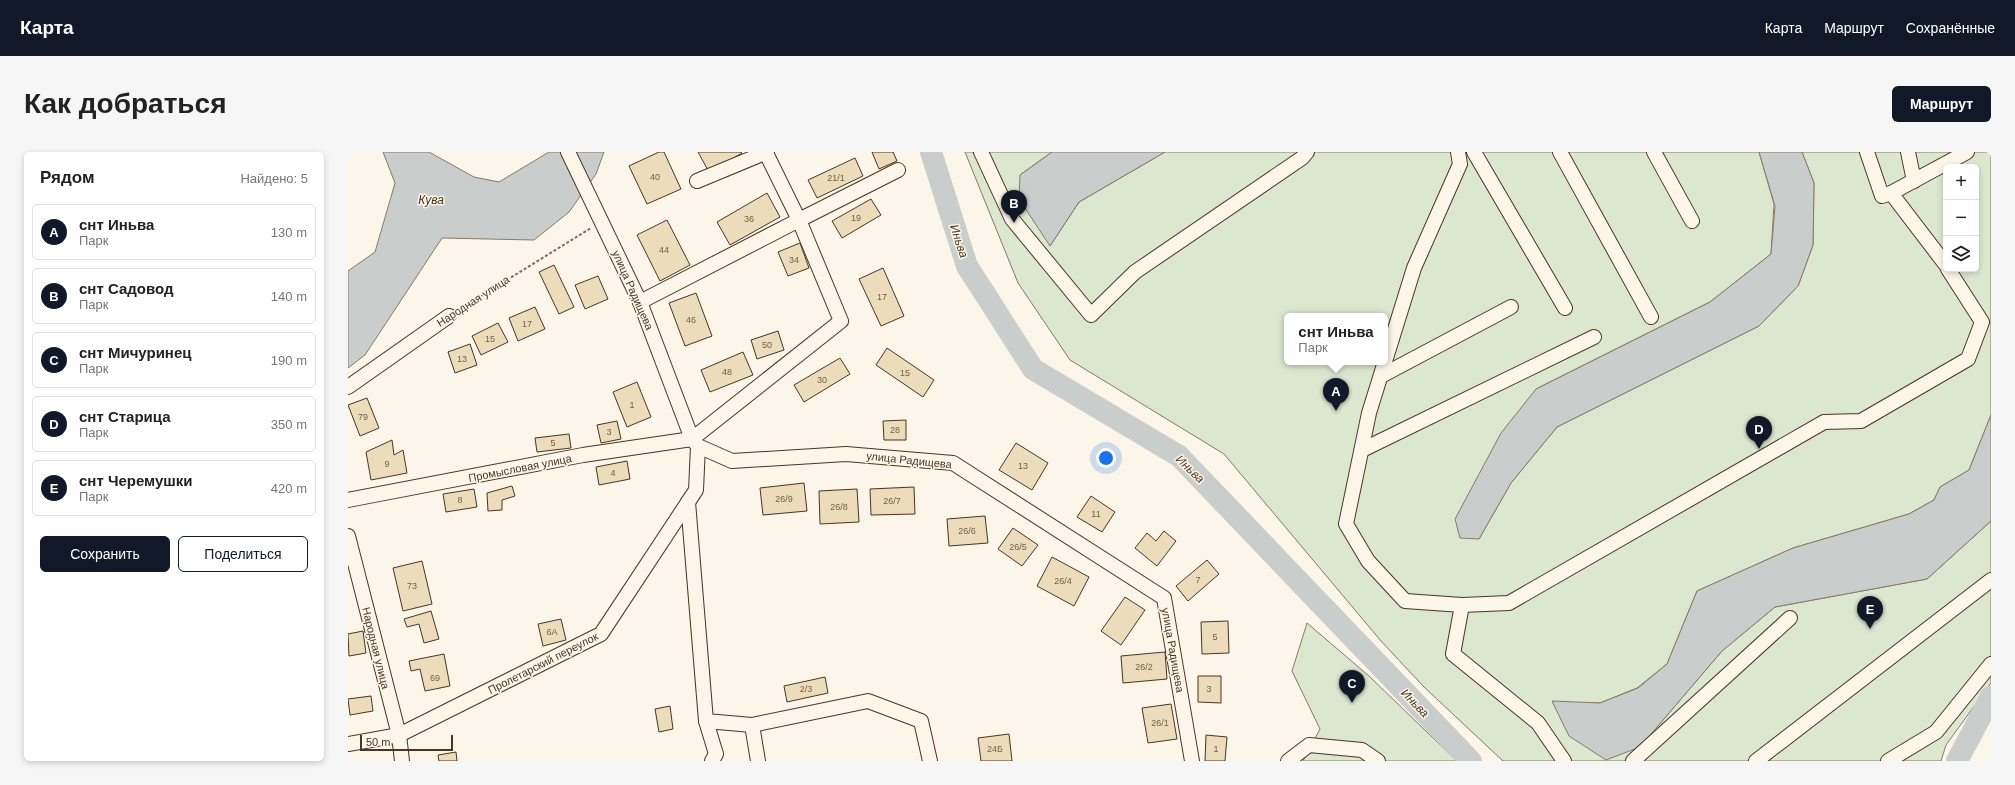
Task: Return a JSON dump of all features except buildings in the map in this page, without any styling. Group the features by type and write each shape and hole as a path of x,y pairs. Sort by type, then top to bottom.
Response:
{"street":[{"name":"улица Радищева","path":"568,152 640,302 695,442 732,461 846,454 953,463 1164,598 1192,761"},
{"path":"981,152 1012,218 1091,315 1135,272 1296,162 1308,152"},
{"path":"1388,353 1414,268 1460,164 1458,152"},
{"path":"1474,152 1565,308"},
{"path":"1560,152 1651,317"},
{"path":"1654,152 1692,222"},
{"path":"1868,152 1882,196 1891,193 1967,152"},
{"path":"1908,152 1914,181"},
{"path":"695,442 841,321 799,220 766,153 697,181"},
{"path":"640,302 898,170"},
{"path":"1891,193 1943,261"},
{"path":"1384,365 1369,413 1346,524 1368,561 1405,601 1462,605 1508,603 1824,422 1861,421 1968,359 1982,322 1950,272"},
{"path":"1381,376 1511,307"},
{"name":"Народная улица","path":"348,387 449,316"},
{"path":"1362,450 1594,337"},
{"name":"Промысловая улица","path":"348,500 583,455 695,442"},
{"name":"Пролетарский переулок","path":"348,744 399,735 601,634 696,490 695,442"},
{"path":"688,502 706,721 716,754 712,761"},
{"name":"Народная улица","path":"348,536 399,735 402,761"},
{"path":"1756,761 1991,580"},
{"path":"1462,605 1452,654 1538,723 1564,761"},
{"path":"1633,761 1790,618"},
{"path":"1888,761 1936,732 1991,664"},
{"path":"706,721 752,725 868,701 921,721 930,761"},
{"path":"752,725 758,761"},
{"path":"1288,761 1309,745 1362,756 1378,761"}],"path":[{"name":"Народная улица","path":"449,316 602,221"}],"green space":[{"path":"965,152 1052,152 1020,175 1050,246 1079,202 1165,152 1759,152 1774,204 1771,254 1710,302 1536,389 1479,539 1511,483 1557,427 1759,326 1798,286 1813,245 1814,183 1802,152 1991,152 1991,415 1969,470 1940,487 1934,500 1909,514 1793,548 1697,591 1667,664 1637,688 1600,703 1552,702 1640,747 1722,651 1775,607 1927,579 1991,521 1991,683 1946,745 1941,761 1503,761 1424,687 1381,641 1224,454 1070,360 1018,283"},
{"path":"1307,623 1369,676 1457,761 1303,761 1320,729 1292,671"}],"water":[{"name":"Кува","path":"383,152 429,152 474,177 499,182 549,152 604,152 596,174 569,212 534,240 442,238 365,355 348,368 348,271 375,252 395,183"},
{"path":"1052,152 1165,152 1079,202 1050,246 1019,199 1020,175"},
{"path":"1759,152 1802,152 1814,183 1813,245 1798,286 1759,326 1557,427 1511,483 1479,539 1460,538 1455,519 1501,433 1536,389 1710,302 1771,254 1775,206"},
{"path":"1991,415 1991,521 1927,579 1775,607 1722,651 1640,747 1606,760 1569,736 1552,701 1600,703 1638,688 1667,664 1697,591 1793,548 1909,514 1934,500 1940,487 1969,470"}],"waterway":[{"name":"Иньва","path":"931,152 967,266 1033,369 1179,456 1471,761"},
{"name":"Иньва","path":"1957,761 1991,697"}],"place":[{"name":"снт Садовод","path":"1014,223"},
{"name":"снт Иньва","path":"1336,411"},
{"name":"снт Старица","path":"1759,449"},
{"name":"снт Черемушки","path":"1870,629"},
{"name":"снт Мичуринец","path":"1352,703"}]}
